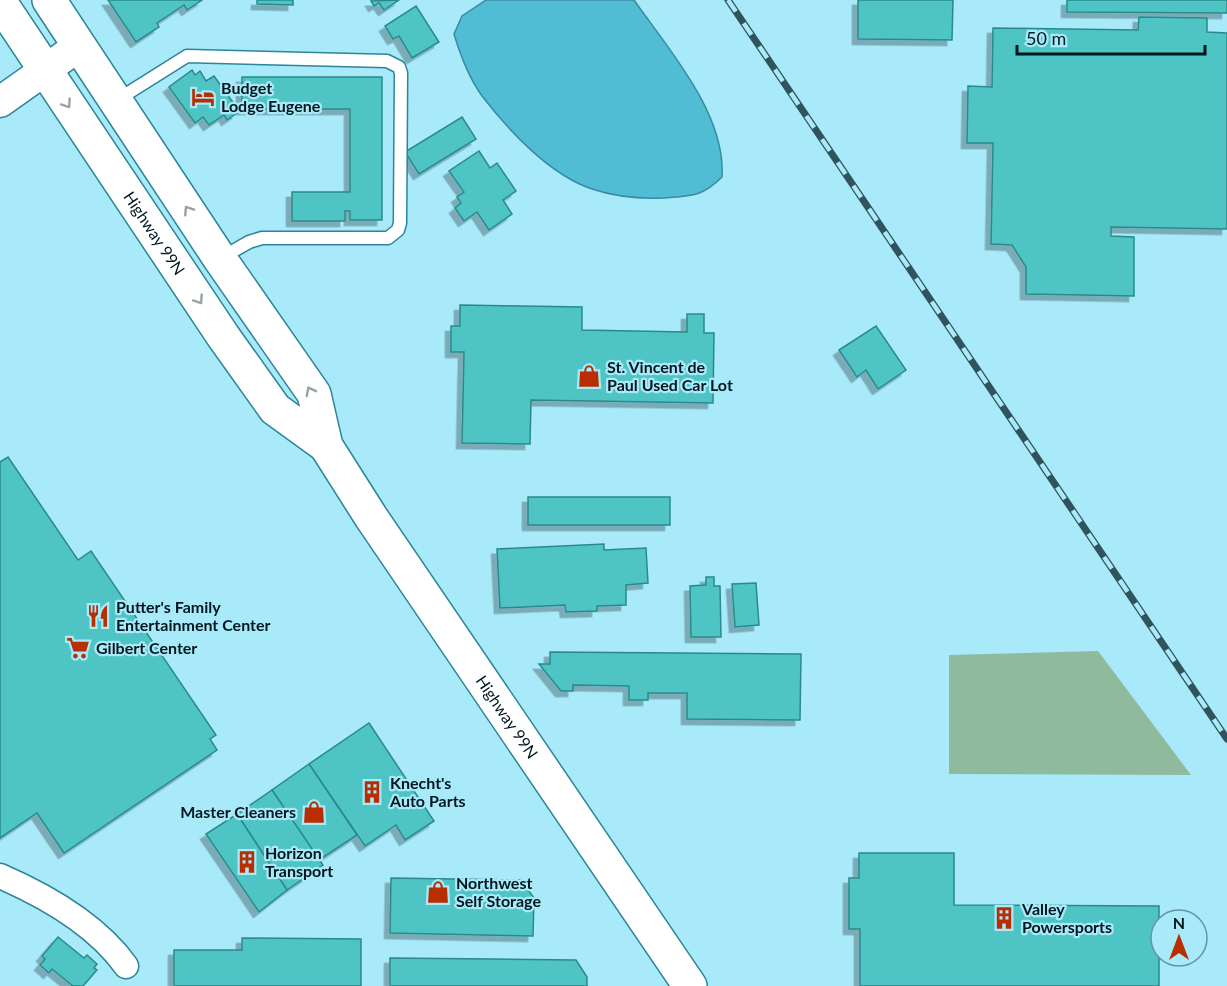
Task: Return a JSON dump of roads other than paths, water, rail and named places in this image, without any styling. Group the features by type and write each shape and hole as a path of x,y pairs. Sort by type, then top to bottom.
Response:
{"main road":[{"name":"Highway 99N","path":"49,0 220,259 314,394 326,446"},
{"name":"Highway 99N","path":"0,2 275,409 326,446 690,986"}],"street":[{"path":"0,102 79,46"},
{"path":"0,876 38,895 89,928 116,952 126,966"}],"lane":[{"path":"115,101 187,56 387,61 399,67 401,73 400,223 393,236 388,238 262,238 249,242 220,259"}],"water":[{"path":"486,0 634,0 678,61 705,106 721,153 722,177 715,184 696,194 682,197 637,198 592,189 546,163 518,137 482,96 459,50 454,34 462,16"}],"railway":[{"path":"728,0 1227,739"}],"place":[{"name":"Budget Lodge Eugene","path":"203,97"},
{"name":"St. Vincent de Paul Used Car Lot","path":"589,376"},
{"name":"Putter's Family Entertainment Center","path":"98,616"},
{"name":"Gilbert Center","path":"78,648"},
{"name":"Knecht's Auto Parts","path":"372,792"},
{"name":"Master Cleaners","path":"314,812"},
{"name":"Horizon Transport","path":"247,862"},
{"name":"Northwest Self Storage","path":"438,892"},
{"name":"Valley Powersports","path":"1004,918"}]}
